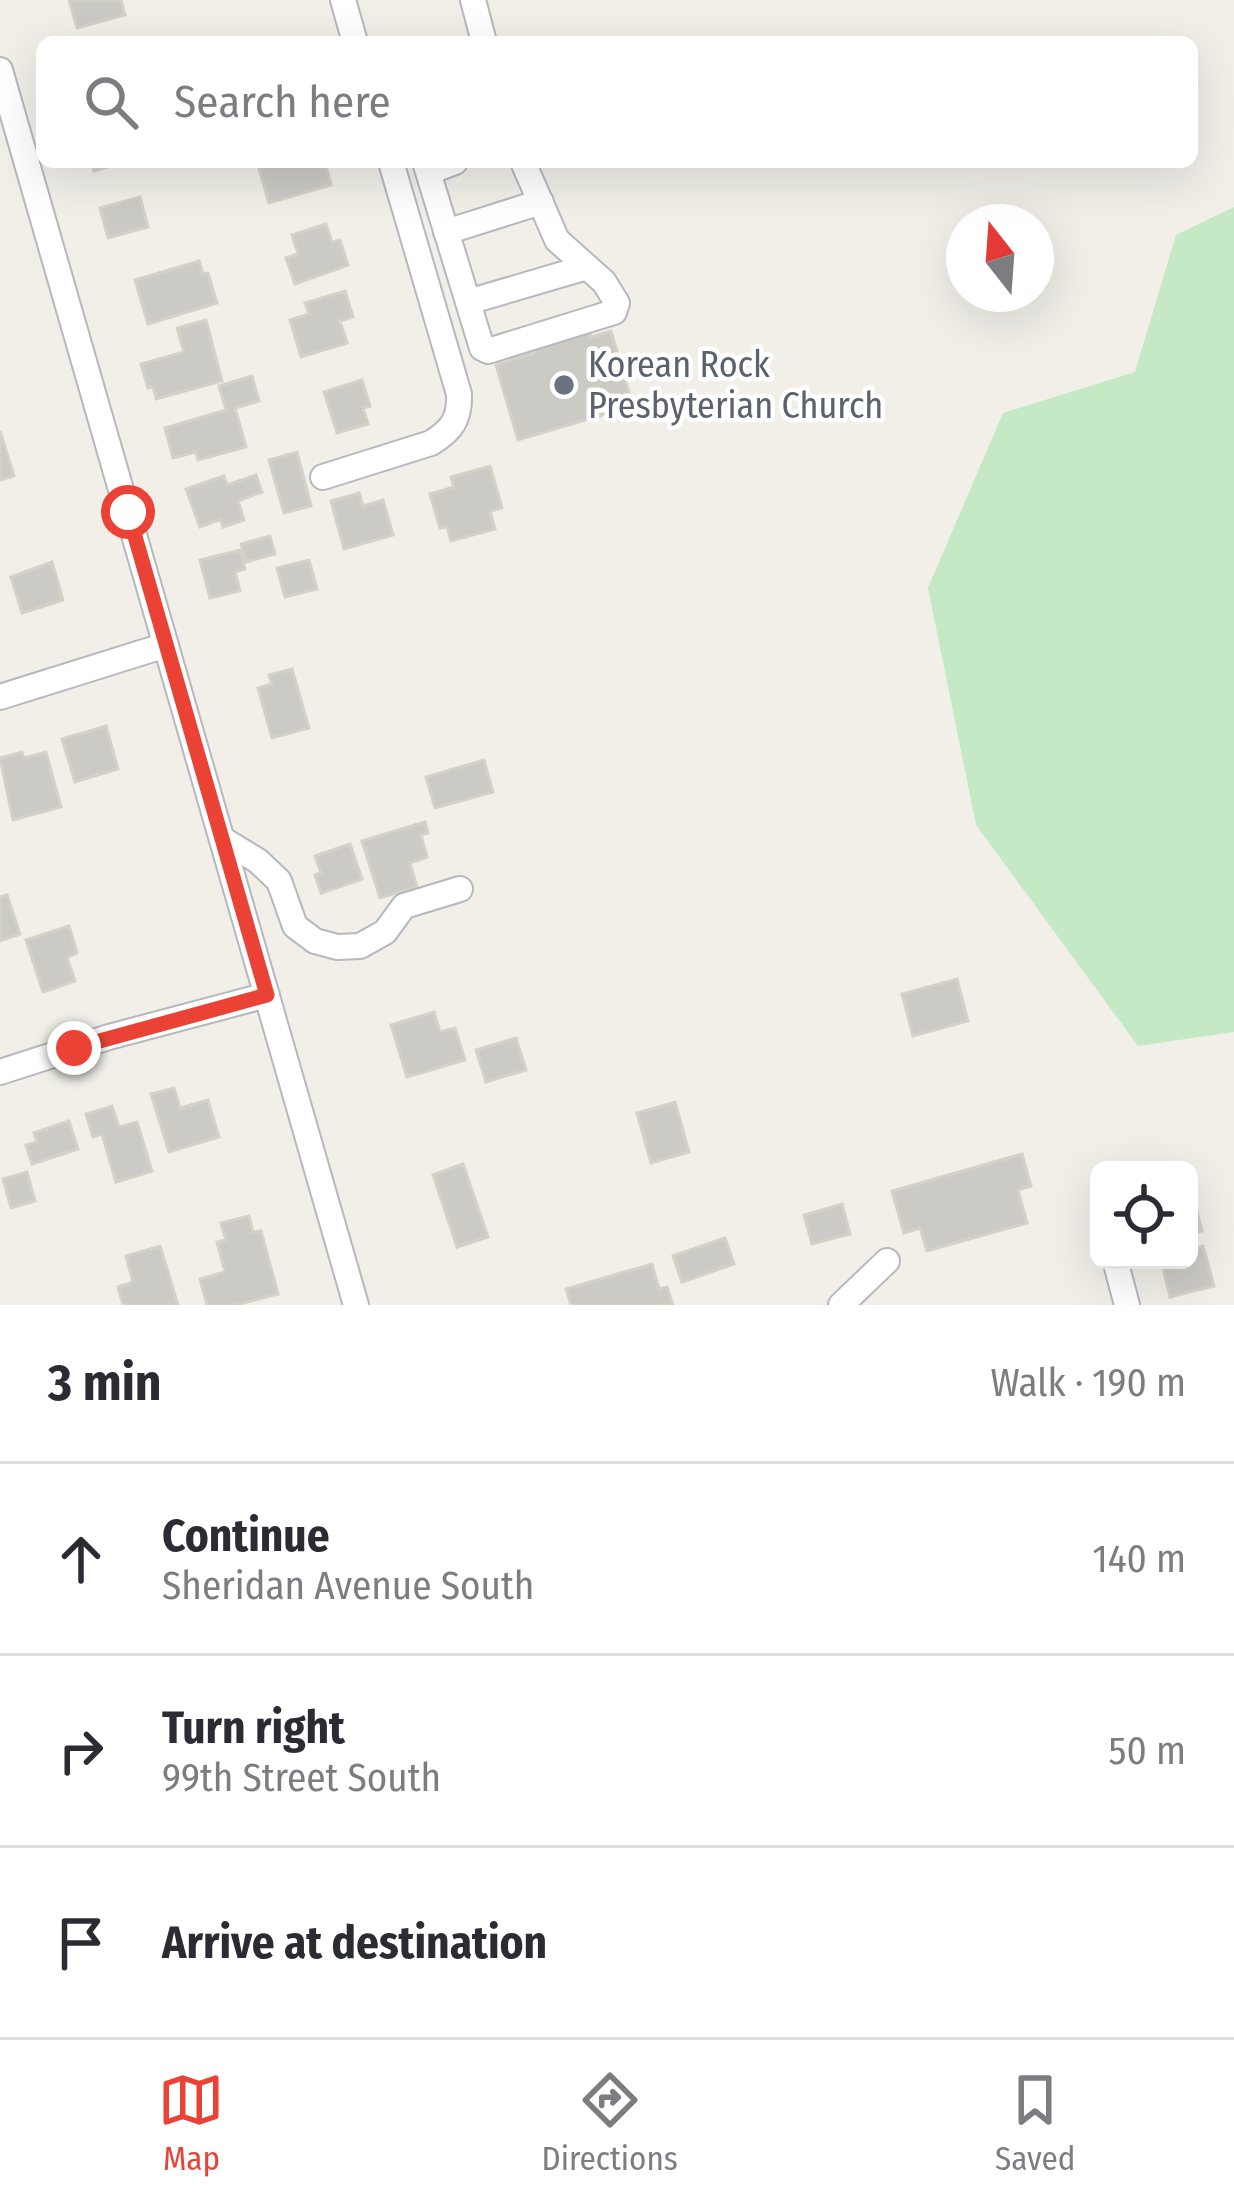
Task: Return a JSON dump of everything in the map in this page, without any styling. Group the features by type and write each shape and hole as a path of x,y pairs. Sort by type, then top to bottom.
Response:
{"street":[{"path":"343,0 354,36"},
{"path":"473,0 482,36"},
{"path":"0,70 356,1305"},
{"path":"323,477 413,450 447,434 456,422 459,394 393,168"},
{"path":"427,168 482,348 488,350 614,313 617,303 604,282 557,240 526,168"},
{"path":"446,232 541,202"},
{"path":"468,302 587,267"},
{"path":"0,697 166,645"},
{"path":"222,839 258,861 278,881 295,926 315,941 337,947 360,946 385,932 404,907 460,889"},
{"path":"0,1072 267,995"},
{"path":"841,1305 887,1261"},
{"path":"1117,1269 1127,1305"}],"green space":[{"path":"1234,207 1234,1032 1138,1046 976,825 928,588 1003,413 1135,372 1176,235"}],"building":[{"path":"69,0 121,0 125,15 77,28"},
{"path":"259,168 327,168 331,185 269,203"},
{"path":"140,197 148,227 108,238 100,208"},
{"path":"326,224 332,242 340,240 348,265 295,284 286,258 298,254 292,235"},
{"path":"199,261 217,303 148,324 135,280"},
{"path":"345,291 353,317 340,321 347,343 301,357 290,320 309,314 305,303"},
{"path":"206,320 222,381 156,399 141,364 184,352 177,328"},
{"name":"Korean Rock Presbyterian Church","path":"586,323 591,337 611,331 633,406 518,440 496,365 537,352 533,338"},
{"path":"252,376 259,401 235,408 246,447 198,460 196,452 173,458 165,428 226,410 219,386"},
{"path":"362,380 370,406 363,408 368,424 337,433 324,392"},
{"path":"0,431 14,476 0,480"},
{"path":"297,452 311,506 284,513 269,460"},
{"path":"490,466 502,508 490,511 495,529 451,541 447,527 440,528 430,494 454,487 451,477"},
{"path":"256,475 262,492 238,501 244,520 223,527 221,519 200,527 186,489 224,476 227,485"},
{"path":"359,493 363,506 383,500 393,535 344,549 331,501"},
{"path":"270,536 275,554 246,562 241,544"},
{"path":"240,550 245,569 235,572 240,591 210,598 200,560"},
{"path":"309,560 317,589 285,597 277,568"},
{"path":"52,562 63,600 22,613 11,577"},
{"path":"292,669 309,728 272,738 258,688 272,684 269,675"},
{"path":"106,726 118,769 75,782 62,739"},
{"path":"22,752 24,758 46,752 61,807 13,820 0,758"},
{"path":"484,760 493,792 435,808 426,777"},
{"path":"425,822 428,833 421,835 427,857 410,863 417,887 380,898 362,841"},
{"path":"350,844 362,879 321,893 315,856"},
{"path":"7,895 20,934 0,941 0,897"},
{"path":"69,926 77,953 67,957 75,981 43,992 26,940"},
{"path":"957,979 968,1021 913,1036 902,994"},
{"path":"434,1012 440,1032 455,1028 465,1060 407,1077 391,1025"},
{"path":"516,1038 526,1070 486,1082 476,1050"},
{"path":"174,1088 180,1108 208,1100 219,1137 169,1152 151,1094"},
{"path":"675,1102 689,1152 651,1163 637,1113"},
{"path":"112,1106 119,1127 137,1122 152,1171 116,1182 102,1134 93,1137 86,1114"},
{"path":"69,1121 78,1149 32,1164 26,1145 37,1142 34,1133"},
{"path":"1022,1154 1031,1186 1018,1190 1027,1223 927,1251 920,1228 904,1233 892,1191"},
{"path":"463,1164 488,1237 457,1247 433,1175"},
{"path":"27,1172 35,1201 11,1208 3,1179"},
{"path":"842,1204 850,1234 812,1244 804,1215"},
{"path":"249,1216 253,1232 261,1231 278,1294 236,1305 207,1305 200,1279 225,1272 217,1242 226,1240 221,1223"},
{"path":"725,1238 734,1264 682,1282 673,1256"},
{"path":"160,1246 178,1305 123,1305 118,1287 133,1282 126,1256"},
{"path":"1203,1246 1214,1286 1170,1297 1163,1269 1198,1269 1198,1247"},
{"path":"652,1264 659,1289 667,1287 673,1305 571,1305 566,1289"}],"place":[{"name":"Korean Rock Presbyterian Church","path":"564,385"}],"route":[{"path":"74,1048 267,995 128,512"}]}
